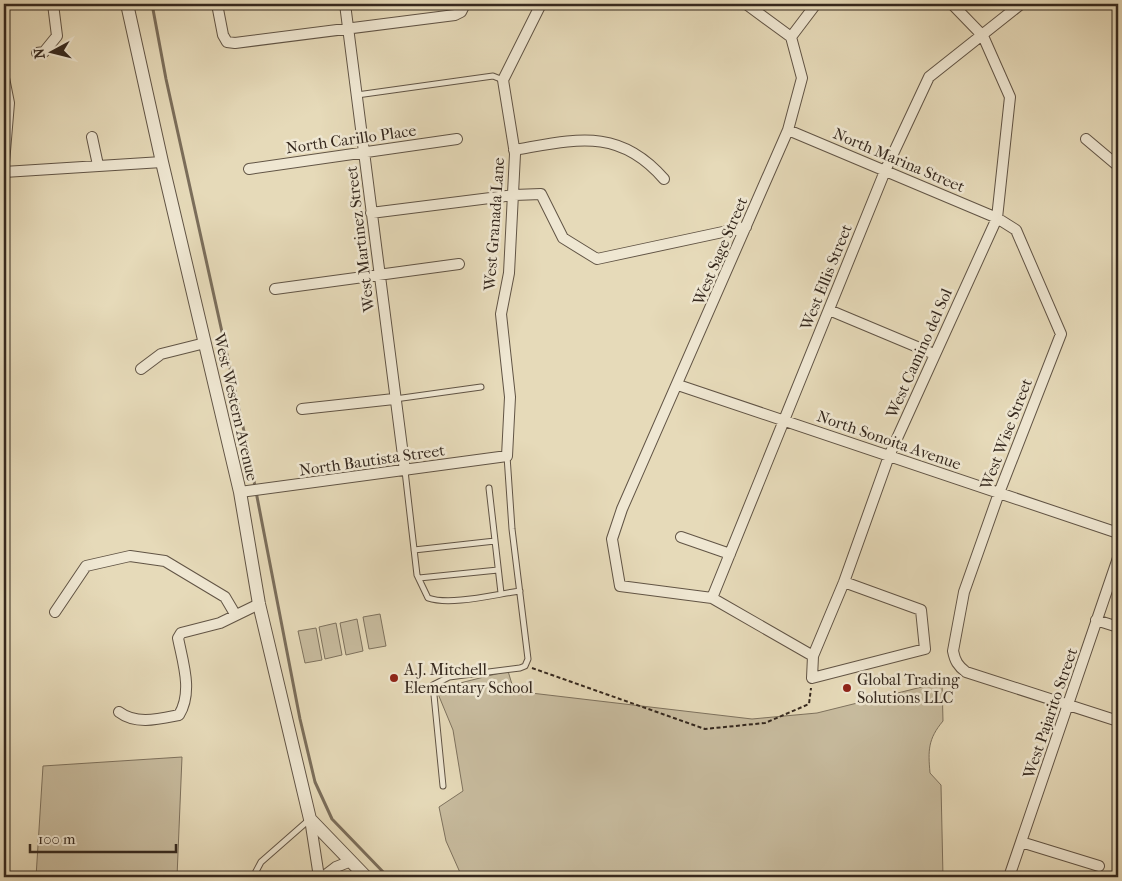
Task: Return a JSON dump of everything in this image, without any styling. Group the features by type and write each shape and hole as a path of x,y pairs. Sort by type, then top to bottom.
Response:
{"street":[{"path":"37,53 44,52 57,36 52,4"},
{"name":"West Western Avenue","path":"127,4 162,162 240,492 259,604 310,819"},
{"path":"217,4 223,35 227,42 235,44 455,15 461,12 465,4"},
{"name":"West Martinez Street","path":"345,4 365,152 394,399 405,471"},
{"path":"503,80 541,4"},
{"path":"746,4 791,37 816,4"},
{"path":"952,4 983,36"},
{"name":"West Ellis Street","path":"712,598 885,171 930,77 1021,4"},
{"name":"West Camino del Sol","path":"812,678 813,656 844,582 889,456 997,218 1010,98 983,36"},
{"name":"West Sage Street","path":"712,598 620,586 612,539 622,509 788,130 802,78 791,37"},
{"path":"4,78 9,103 4,163"},
{"name":"West Granada Lane","path":"503,80 514,150 514,195 509,274 500,314 510,397 507,456"},
{"name":"North Marina Street","path":"788,130 997,218"},
{"path":"92,137 98,165"},
{"name":"North Carillo Place","path":"249,168 457,139"},
{"path":"514,150 581,139 601,141 650,162 664,179"},
{"path":"1086,139 1118,166"},
{"path":"4,172 162,162"},
{"path":"371,214 514,195 541,194 563,238 598,259 746,227"},
{"name":"West Wise Street","path":"997,218 1016,230 1061,334 999,493 964,592 953,651 958,666 966,672 1069,706"},
{"path":"275,289 459,264"},
{"path":"829,310 934,354"},
{"path":"141,369 161,354 205,343"},
{"name":"North Sonoita Avenue","path":"678,384 1118,533"},
{"path":"302,409 394,399"},
{"name":"North Bautista Street","path":"240,492 507,456"},
{"path":"681,537 730,554"},
{"path":"55,612 86,566 130,556 164,561 225,597 235,614"},
{"name":"West Pajarito Street","path":"1009,877 1118,558"},
{"path":"812,678 925,649 921,610 844,582"},
{"path":"712,598 813,656"},
{"path":"119,712 127,718 140,720 179,715 186,704 186,680 178,638 181,633 220,623 235,614 259,604"},
{"path":"1096,620 1118,627"},
{"path":"1069,706 1118,721"},
{"path":"310,819 321,877 336,867 350,861"},
{"path":"310,819 366,877"},
{"path":"1021,842 1099,866"}],"lane":[{"path":"357,95 493,76 503,80"},
{"path":"394,399 481,387"},
{"path":"443,786 433,685 449,677 512,670 525,666 528,653 512,529 507,456"},
{"path":"405,471 419,578 428,598 435,600 520,591"},
{"path":"489,488 501,593"},
{"path":"414,550 495,541"},
{"path":"419,578 498,570"},
{"path":"253,877 262,862 310,819"}],"path":[{"path":"525,666 705,729 765,723 809,704 812,678"}],"shaded area":[{"path":"380,614 386,646 369,649 363,617"},
{"path":"357,619 363,651 346,655 340,623"},
{"path":"336,623 342,655 325,659 319,627"},
{"path":"316,628 322,660 305,663 298,631"},
{"path":"508,671 514,691 752,719 817,713 942,682 943,721 934,733 930,745 929,758 930,773 941,785 943,877 462,877 446,841 439,807 463,791 453,730 436,689"},
{"path":"182,757 177,877 36,877 43,766"}],"waterway":[{"path":"152,4 166,79 247,445 300,719 315,782 332,819 388,877"}],"place":[{"name":"A.J. Mitchell Elementary School","path":"394,678"},
{"name":"Global Trading Solutions LLC","path":"847,688"}]}
